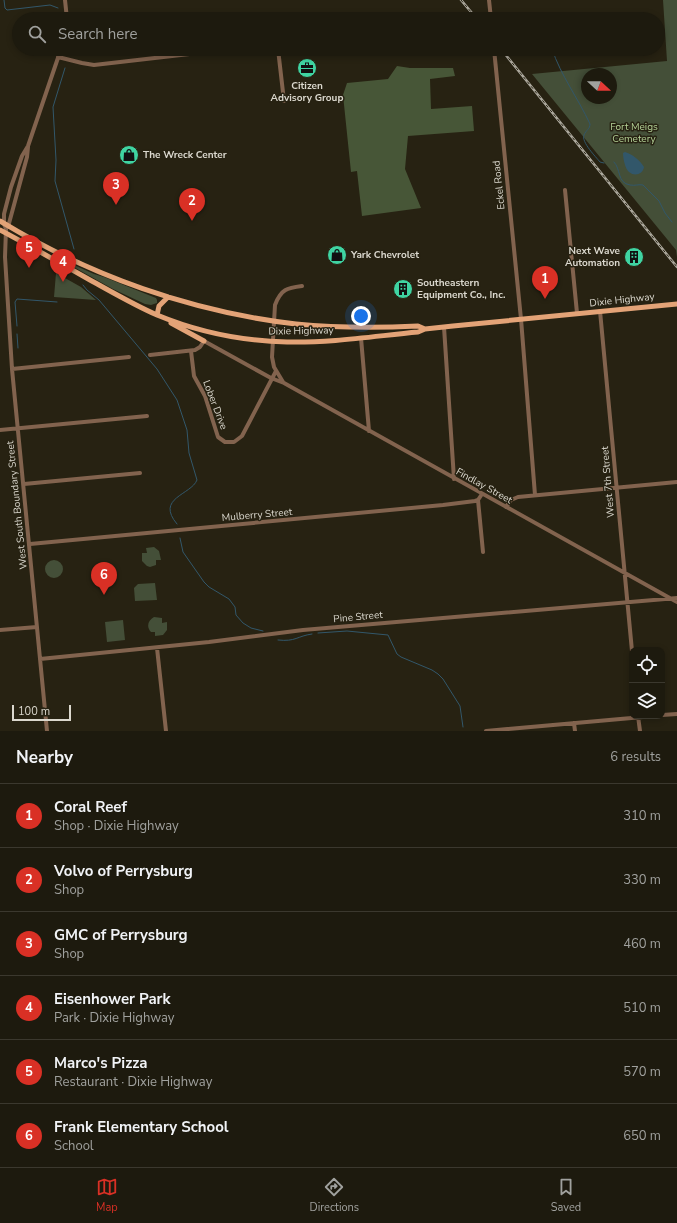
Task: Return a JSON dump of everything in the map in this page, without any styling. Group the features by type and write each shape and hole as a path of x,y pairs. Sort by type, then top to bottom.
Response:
{"main road":[{"name":"Dixie Highway","path":"0,230 4,226"},
{"name":"Dixie Highway","path":"4,226 9,231 52,253 128,283 168,297 224,312 274,321 324,326 418,326 424,329"},
{"name":"Dixie Highway","path":"4,226 111,291 157,314 178,323 215,333 272,342 305,342 361,338 418,332 424,329 677,304"},
{"path":"168,297 159,306 157,314 204,341"}],"street":[{"path":"65,0 66,12"},
{"path":"489,0 490,12"},
{"path":"58,57 82,64 94,64 169,56"},
{"path":"279,56 284,101"},
{"name":"Eckel Road","path":"495,56 521,319 535,495"},
{"name":"West South Boundary Street","path":"47,731 12,368 5,257 4,214 11,187 22,156 28,146 58,57"},
{"name":"West South Boundary Street","path":"4,226 12,211 27,158 28,146"},
{"path":"565,190 577,314"},
{"name":"Findlay Street","path":"284,383 276,371 272,357 275,305 285,290 290,287 302,286"},
{"name":"West 7th Street","path":"600,311 632,647"},
{"path":"444,327 454,478"},
{"path":"361,338 369,431"},
{"path":"150,355 191,351 198,349 204,341"},
{"name":"Findlay Street","path":"204,341 271,378 284,383 677,602"},
{"name":"Lober Drive","path":"191,351 194,376 205,396 218,437 225,442 234,442 242,436 276,371"},
{"path":"12,368 130,357"},
{"path":"0,430 147,416"},
{"path":"24,484 140,473"},
{"path":"506,507 514,498 677,482"},
{"path":"482,494 478,500 484,552"},
{"name":"Mulberry Street","path":"30,544 396,510 478,500"},
{"name":"Pine Street","path":"40,659 157,648 302,630 677,598"},
{"path":"0,630 37,627"},
{"path":"157,648 166,731"},
{"path":"665,715 677,714"},
{"path":"486,731 629,718"},
{"path":"638,719 640,731"},
{"path":"574,723 575,731"}],"green space":[{"name":"Fort Meigs Cemetery","path":"663,0 677,0 677,257 676,250 532,74 581,69 581,104 617,104 617,68 594,68 667,61 665,12"},
{"path":"397,66 410,68 453,68 455,76 430,79 431,109 472,106 474,131 408,136 405,169 421,208 362,216 357,171 351,172 343,95 347,83 388,79"},
{"path":"54,256 94,274 156,298 157,303 151,305 145,304 113,289"},
{"path":"56,273 81,287 96,300 54,297"},
{"path":"154,547 159,551 161,560 156,560 156,565 150,567 142,561 142,553 147,553 146,548"},
{"path":"54,560 60,563 63,569 60,575 54,578 48,575 45,569 48,563"},
{"path":"155,583 157,600 135,601 134,588 138,584"},
{"path":"154,617 162,618 162,623 167,622 167,630 163,635 155,636 155,632 151,632 149,630 148,624"},
{"path":"123,620 125,640 107,642 105,622"}],"water":[{"path":"625,152 636,158 642,164 644,167 640,173 631,174 628,171 623,158 623,153"}],"waterway":[{"path":"4,0 5,8 7,10 50,5 58,8"},
{"path":"555,56 590,124 584,135 585,141 589,149 600,162 604,163"},
{"path":"65,68 53,107 56,160 55,181 74,249"},
{"path":"614,162 623,182 630,185 643,185 659,201 665,213 672,222"},
{"path":"83,285 99,300 157,369 177,400 187,430 189,453 197,480 194,485 176,498 172,503 170,508 171,515 177,524"},
{"path":"17,326 15,302 17,299 57,302"},
{"path":"17,334 18,348"},
{"path":"180,538 183,552 204,582 209,587 229,599 235,607 236,615 243,623 251,628 263,631"},
{"path":"318,633 347,631 388,635 397,654 432,670 443,679 460,706 463,727"},
{"path":"278,640 293,640 312,634"}],"railway":[{"path":"461,0 471,12"},
{"path":"507,56 677,267"}],"place":[{"name":"Citizen Advisory Group","path":"307,68"},
{"name":"The Wreck Center","path":"129,155"},
{"name":"GMC of Perrysburg","path":"116,205"},
{"name":"Volvo of Perrysburg","path":"192,221"},
{"name":"Yark Chevrolet","path":"337,255"},
{"name":"Next Wave Automation","path":"634,257"},
{"name":"Marco's Pizza","path":"29,268"},
{"name":"Eisenhower Park","path":"63,282"},
{"name":"Southeastern Equipment Co., Inc.","path":"403,289"},
{"name":"Coral Reef","path":"545,299"},
{"name":"Frank Elementary School","path":"104,595"}]}
